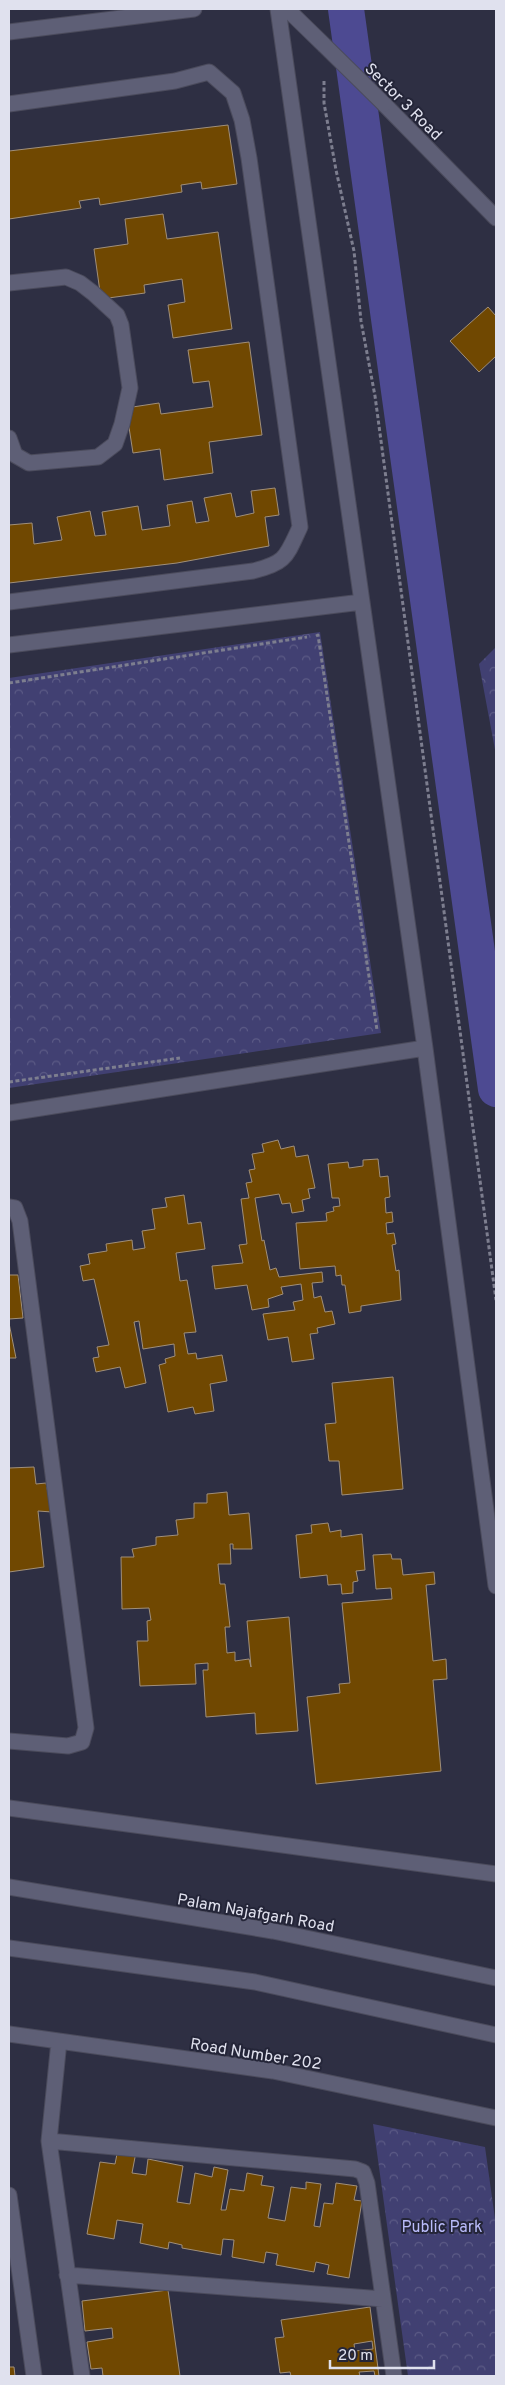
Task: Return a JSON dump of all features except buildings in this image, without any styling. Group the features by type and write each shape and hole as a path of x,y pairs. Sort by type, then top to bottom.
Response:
{"street":[{"path":"9,32 194,9"},
{"path":"278,9 425,1048 496,1586"},
{"name":"Sector 3 Road","path":"286,9 384,104 496,218"},
{"path":"9,104 175,81 209,72 233,93 242,120 249,158 300,528 289,552 276,566 253,571 9,602"},
{"path":"9,283 66,277 80,283 106,304 117,315 121,325 130,388 115,444 98,457 29,463 15,455 9,438"},
{"path":"9,645 362,602"},
{"path":"9,1113 425,1048"},
{"path":"9,1207 15,1208 20,1221 86,1728 82,1742 68,1746 9,1740"},
{"path":"9,1808 496,1874"},
{"name":"Palam Najafgarh Road","path":"9,1887 273,1931 496,1978"},
{"path":"9,1948 255,1982 496,2035"},
{"name":"Road Number 202","path":"9,2034 273,2071 496,2118"},
{"path":"59,2041 49,2141 82,2376"},
{"path":"49,2141 355,2169 363,2172 367,2183 394,2376"},
{"path":"9,2195 34,2376"},
{"path":"67,2274 383,2299"}],"path":[{"path":"324,75 324,103 336,170 354,251 361,321 375,396 496,1300"},
{"path":"9,683 318,635 377,1030 367,1031"},
{"path":"9,1082 183,1057"}],"green space":[{"path":"320,632 381,1033 9,1088 9,678"},
{"path":"496,647 496,755 479,664"},
{"name":"Public Park","path":"373,2124 485,2147 496,2226 496,2376 408,2376"}],"waterway":[{"path":"346,9 496,1089"}]}
